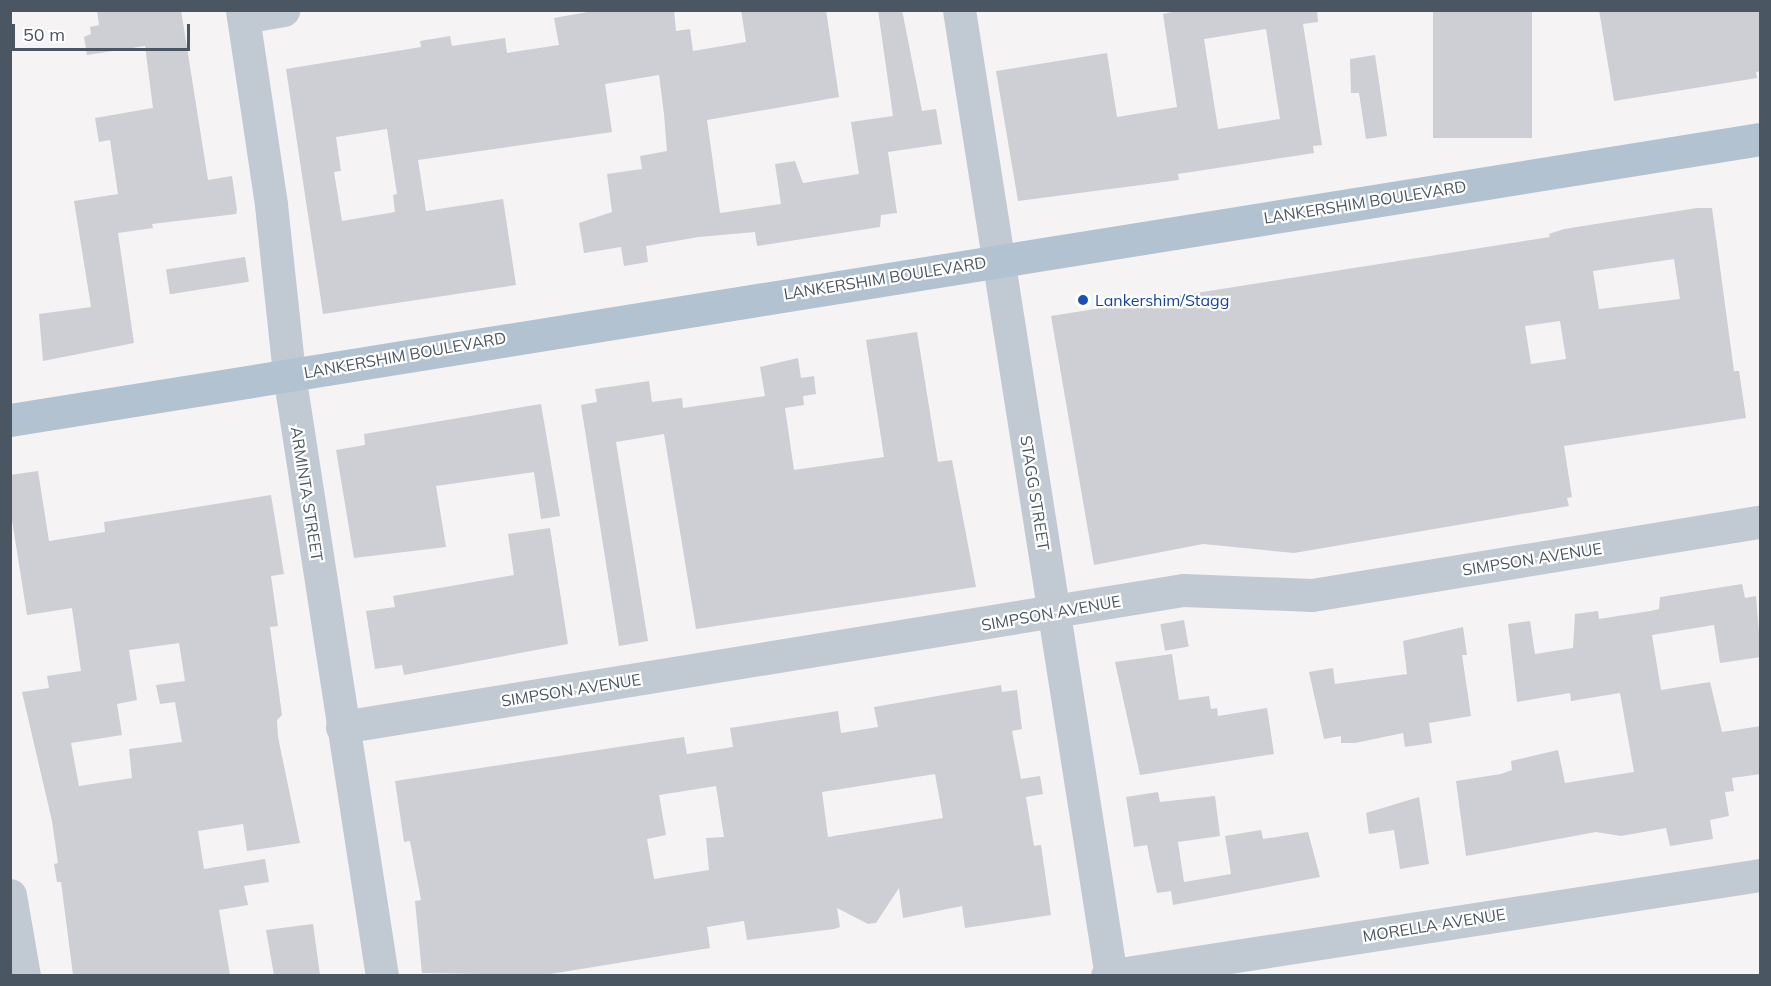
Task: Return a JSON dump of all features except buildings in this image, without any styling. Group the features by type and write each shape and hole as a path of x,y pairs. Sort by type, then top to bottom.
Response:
{"main road":[{"name":"LANKERSHIM BOULEVARD","path":"10,420 1761,139"}],"street":[{"path":"242,14 283,10"},
{"name":"STAGG STREET","path":"959,10 1109,975"},
{"name":"ARMINTA STREET","path":"242,14 272,205 290,374 342,727 382,975"},
{"name":"SIMPSON AVENUE","path":"342,727 1054,613 1183,590 1312,595 1761,522"},
{"name":"MORELLA AVENUE","path":"1109,975 1761,875"},
{"path":"10,895 24,975"}],"place":[{"name":"Lankershim/Stagg","path":"1083,300"}]}
